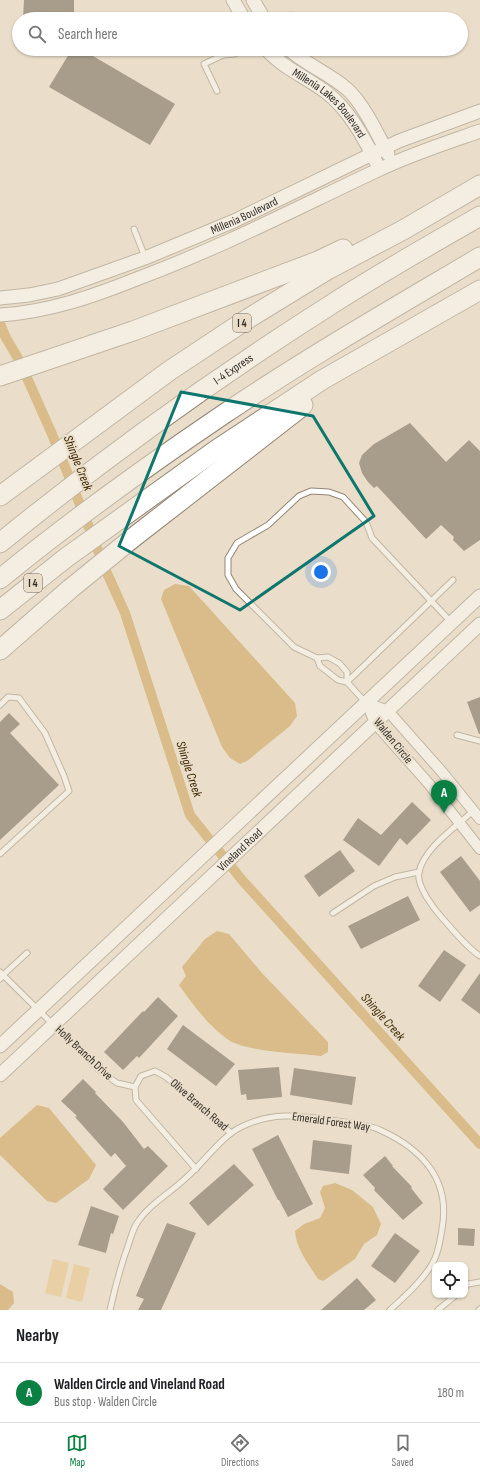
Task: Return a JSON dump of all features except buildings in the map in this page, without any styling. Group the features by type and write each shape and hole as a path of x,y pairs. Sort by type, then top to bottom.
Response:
{"highway":[{"name":"I 4","path":"0,496 169,371 249,318 329,270 403,230 480,185"},
{"name":"I-4 Express","path":"0,543 110,456 224,375 339,300 480,216"},
{"path":"0,376 132,331 254,286 318,260 354,243 403,230"},
{"path":"0,580 48,540 121,486 225,413 294,369 480,257"},
{"name":"I 4","path":"0,610 67,557 216,450 322,380 480,290"},
{"path":"0,650 70,589 134,537 300,408 322,380"}],"street":[{"path":"233,0 240,12"},
{"path":"253,0 260,12"},
{"name":"Millenia Lakes Boulevard","path":"274,56 290,70 326,92 343,108 356,126 379,169"},
{"name":"Millenia Lakes Boulevard","path":"296,56 328,75 348,90 368,117 393,163"},
{"name":"Millenia Boulevard","path":"0,298 15,297 58,289 145,258 234,221 411,136 480,111"},
{"name":"Millenia Boulevard","path":"0,315 18,314 60,306 112,289 256,229 379,169 480,131"},
{"name":"Vineland Road","path":"0,1046 194,866 480,596"},
{"name":"Vineland Road","path":"0,1075 480,624"},
{"name":"Walden Circle","path":"367,703 388,711 442,772 480,819"},
{"name":"Walden Circle","path":"367,703 376,723 429,784 480,849"}],"lane":[{"path":"217,91 204,64 221,56"},
{"path":"134,229 145,258"},
{"path":"347,682 347,672 339,663 328,657 317,658 294,647 236,589 228,575 228,558 237,543 268,525 299,496 311,491 329,492 343,497 366,522 372,538 452,623"},
{"path":"347,682 453,580"},
{"path":"317,658 320,666 338,680 347,682 367,703"},
{"path":"0,705 8,698 19,698 45,733 69,791 0,854"},
{"path":"457,735 480,741"},
{"path":"473,811 440,839 426,856 419,872 421,887 439,914 472,951 480,956"},
{"path":"333,913 374,886 395,877 419,872"},
{"path":"1,975 27,953"},
{"name":"Holly Branch Drive","path":"1,975 100,1071 117,1083 135,1087"},
{"name":"Olive Branch Road","path":"135,1087 141,1076 155,1071 166,1076 231,1133"},
{"path":"135,1087 136,1100 196,1169"},
{"name":"Emerald Forest Way","path":"110,1310 120,1268 136,1224 148,1210 196,1169 231,1133 241,1127 270,1117 295,1115 348,1122 380,1130 417,1153 432,1170 443,1192 445,1217 440,1244 432,1264 419,1283 390,1310"},
{"path":"468,1284 480,1282"},
{"path":"438,1310 452,1298"}],"highlighted area":[{"path":"181,392 313,416 374,516 240,610 119,546"}],"shaded area":[{"path":"175,584 189,586 295,703 297,716 290,726 247,761 240,764 230,758 222,747 161,599 164,590"},
{"path":"217,931 229,934 262,973 328,1042 328,1052 321,1056 246,1047 227,1039 207,1021 179,985 186,976 182,967 205,939"},
{"path":"37,1105 49,1108 96,1165 89,1179 56,1203 47,1201 0,1155 0,1138"},
{"path":"335,1183 352,1190 373,1207 381,1224 377,1235 364,1244 355,1259 323,1281 318,1279 303,1256 295,1231 304,1224 320,1218 325,1208 320,1192 323,1186"},
{"path":"53,1259 69,1263 61,1297 45,1293"},
{"path":"74,1264 90,1268 82,1302 66,1298"},
{"path":"0,1284 13,1292 14,1303 8,1310 0,1310"}],"waterway":[{"name":"Shingle Creek","path":"0,324 6,338 19,360 52,434 107,573 125,613 190,815 242,880 480,1144"}],"place":[{"name":"Walden Circle and Vineland Road","path":"444,813"}]}
